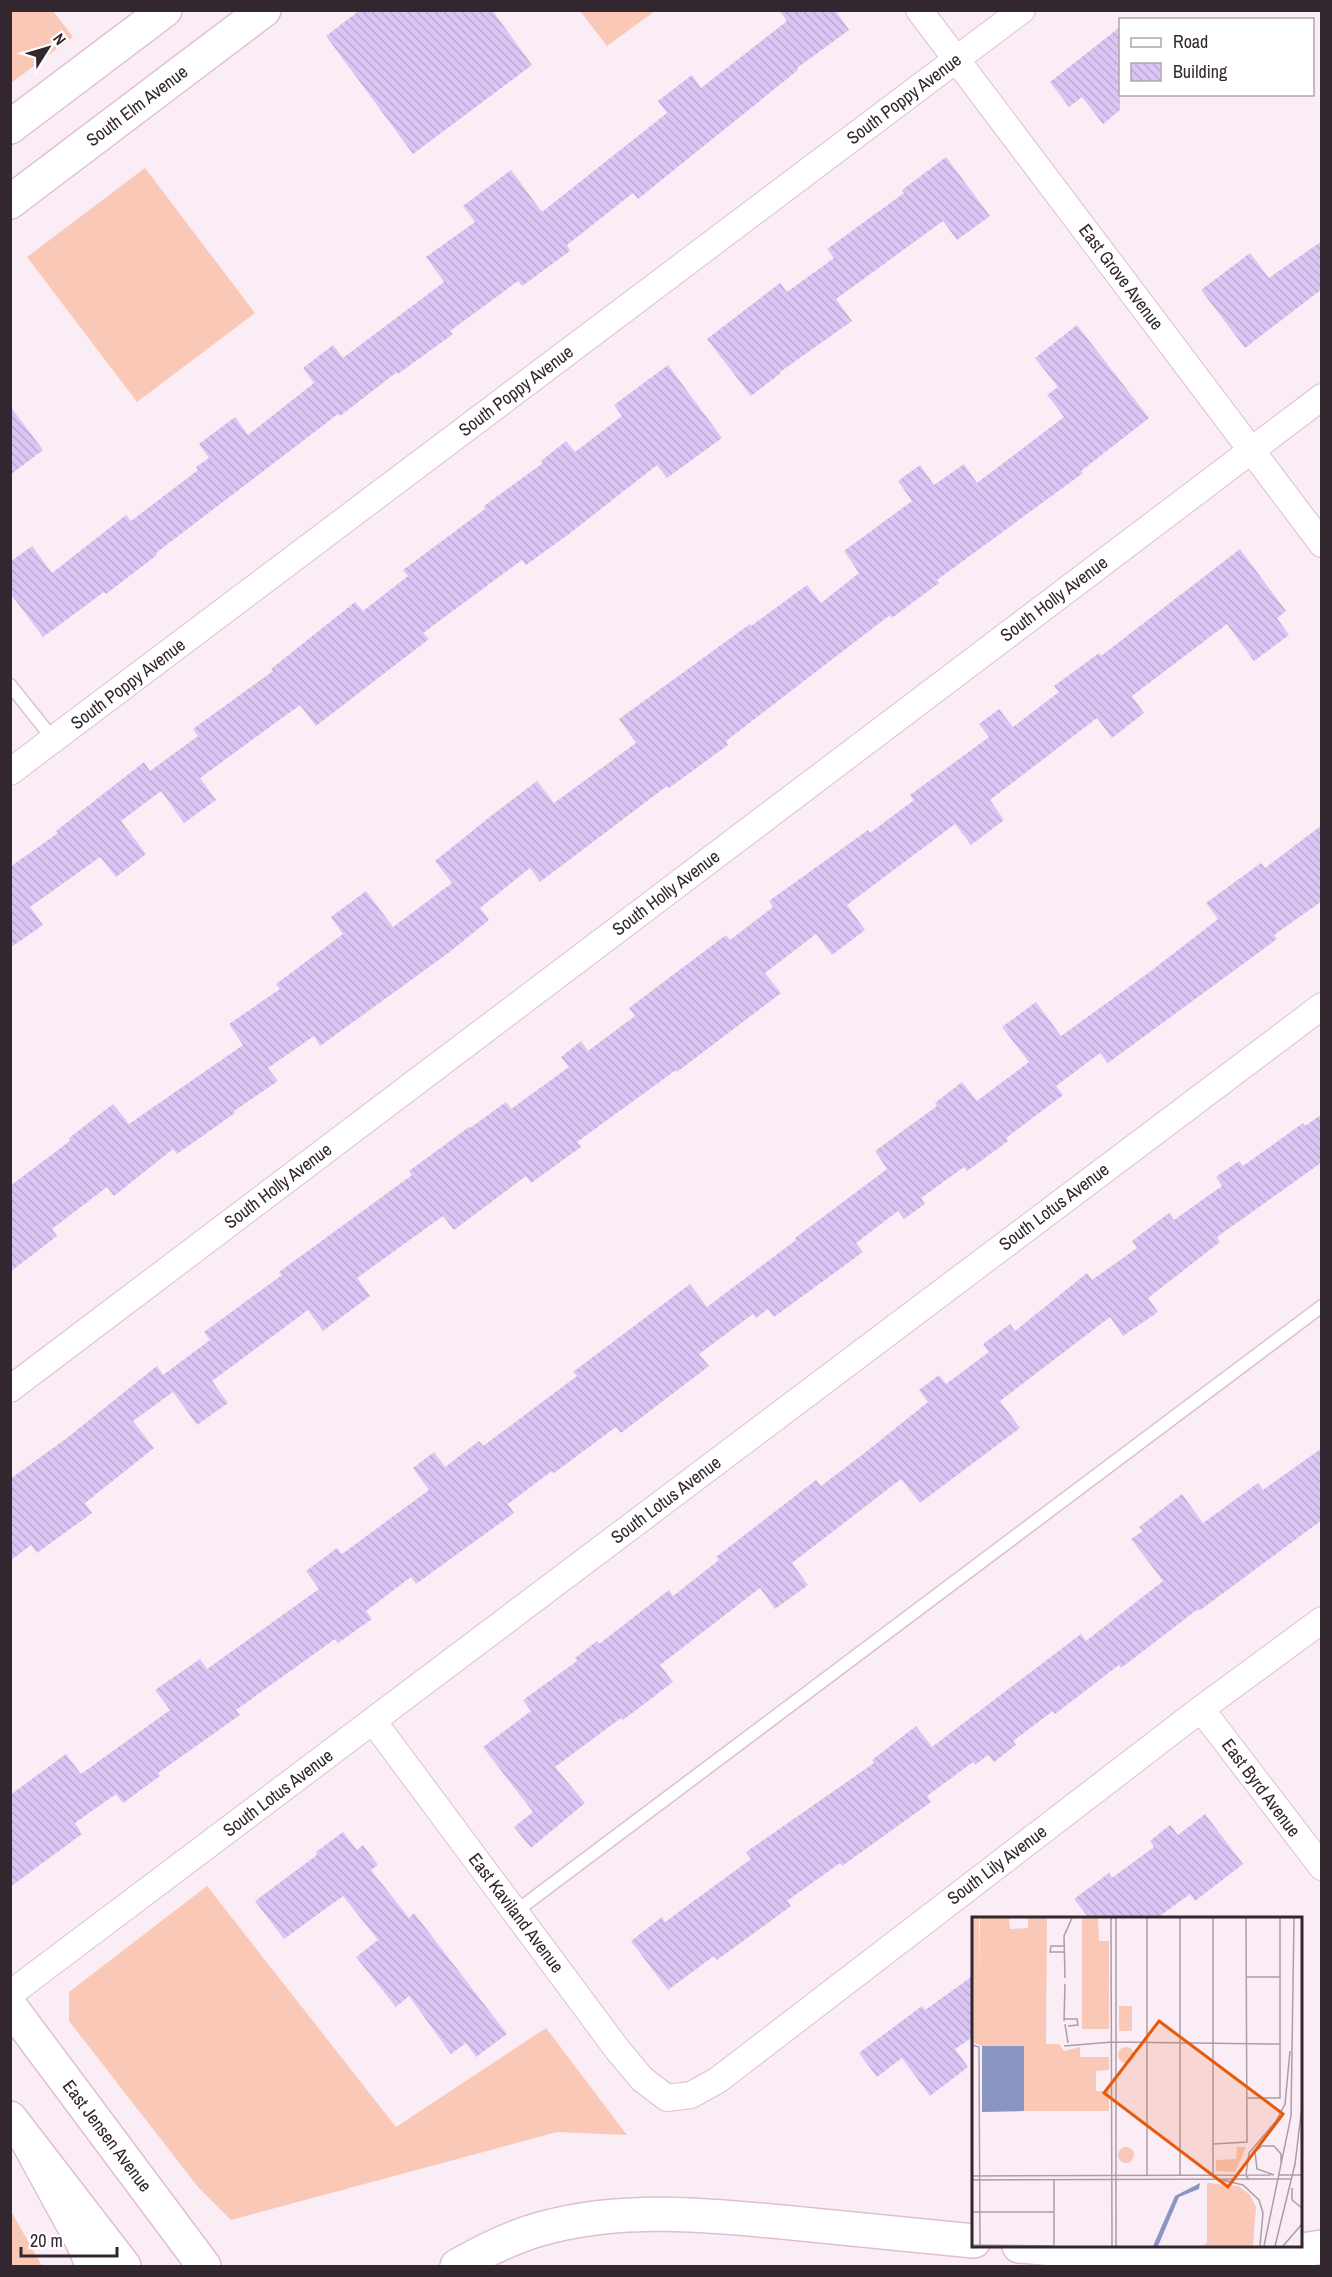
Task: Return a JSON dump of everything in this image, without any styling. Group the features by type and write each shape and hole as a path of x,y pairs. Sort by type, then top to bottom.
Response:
{"main road":[{"path":"10,127 165,10"},
{"name":"South Elm Avenue","path":"10,202 264,10"},
{"name":"East Jensen Avenue","path":"10,2006 204,2266"},
{"path":"19,2130 82,2241 93,2266"},
{"path":"19,2130 124,2266"},
{"path":"457,2266 492,2247 542,2228 586,2219 661,2214 741,2218 972,2241"},
{"path":"1030,2247 1086,2252 1191,2256 1287,2253 1322,2247"}],"street":[{"name":"East Grove Avenue","path":"919,10 1322,544"},
{"name":"South Poppy Avenue","path":"10,772 1022,10"},
{"name":"South Holly Avenue","path":"10,1389 1322,396"},
{"name":"South Lotus Avenue","path":"10,1994 1322,1006"},
{"name":"South Lily Avenue","path":"667,2098 692,2095 718,2080 1202,1709 1322,1620"},
{"name":"East Byrd Avenue","path":"1202,1709 1322,1867"},
{"name":"East Kaviland Avenue","path":"373,1721 617,2049 642,2079 667,2098"}],"lane":[{"path":"10,685 54,740"},
{"path":"515,1912 1322,1306"}],"shaded area":[{"path":"11,10 53,11 73,37 11,83"},
{"path":"580,11 655,11 607,46"},
{"path":"145,168 255,313 137,402 27,257"},
{"path":"207,1886 396,2127 546,2028 627,2135 557,2132 231,2220 198,2187 69,2021 69,1992"},
{"path":"11,2211 42,2266 11,2266"}],"building":[{"path":"360,10 492,10 532,65 413,154 326,36"},
{"path":"779,10 835,10 849,30 797,68 798,70 638,199 633,193 567,245 570,251 522,286 518,281 450,331 453,334 398,374 397,372 340,416 338,414 106,594 104,592 43,637 10,593 10,562 32,546 52,573 126,515 131,521 198,470 196,467 209,458 199,444 235,417 248,435 314,383 303,368 333,345 343,358 444,282 426,257 475,222 463,206 511,170 542,212 667,113 658,101 692,75 701,88 787,21"},
{"path":"1119,28 1120,110 1103,124 1082,97 1069,107 1050,82"},
{"path":"946,157 990,216 957,240 943,221 836,299 852,321 780,372 751,396 707,339 780,283 787,292 834,258 827,249 904,193 902,190"},
{"path":"1322,241 1322,289 1245,348 1201,290 1250,253 1269,278"},
{"path":"1077,325 1149,418 1081,471 1083,473 937,580 939,583 892,618 890,615 726,741 728,745 669,788 667,786 540,882 530,868 480,908 489,920 447,954 320,1046 314,1036 268,1068 278,1081 177,1154 173,1149 114,1196 107,1187 52,1229 57,1236 10,1272 10,1186 70,1141 69,1138 113,1104 129,1124 243,1045 229,1024 280,989 276,984 343,934 331,917 366,891 393,927 452,883 435,861 537,781 554,803 636,743 619,719 807,585 821,603 859,573 844,551 912,501 898,481 920,465 934,485 964,464 977,483 1064,417 1047,395 1058,387 1035,358"},
{"path":"668,365 722,438 667,478 657,465 526,565 522,560 423,633 429,639 316,726 300,705 200,778 216,800 184,823 161,791 121,821 146,854 116,877 100,857 30,907 43,925 10,948 10,867 58,833 56,831 144,762 150,771 198,736 193,729 273,671 271,669 355,602 363,611 408,576 403,570 485,509 484,506 543,463 541,461 566,441 575,452 622,416 614,405"},
{"path":"10,406 43,450 10,475"},
{"path":"1240,549 1286,611 1277,618 1289,635 1254,661 1227,624 1132,696 1144,713 1112,738 1097,718 990,800 1004,820 971,845 955,824 847,905 865,930 832,955 816,934 765,973 781,993 677,1072 676,1070 577,1142 581,1147 531,1183 526,1176 454,1230 443,1216 357,1278 370,1296 323,1331 308,1310 212,1381 228,1403 197,1425 173,1392 133,1421 154,1448 85,1503 92,1513 37,1553 31,1545 10,1561 10,1479 67,1438 157,1366 163,1375 210,1340 204,1332 282,1275 279,1272 412,1175 409,1171 506,1102 511,1109 569,1067 561,1057 581,1041 588,1051 635,1016 629,1008 726,935 730,940 773,907 769,901 868,830 870,833 914,800 910,795 989,737 979,724 999,709 1013,727 1059,692 1054,686 1099,653 1101,656"},
{"path":"1322,825 1322,901 1274,935 1277,939 1108,1063 1100,1053 1056,1086 1063,1095 1006,1138 1008,1141 967,1171 964,1167 921,1198 925,1204 904,1219 898,1211 856,1243 863,1252 774,1317 768,1309 756,1318 753,1314 699,1354 709,1366 621,1433 616,1427 554,1473 552,1471 508,1504 514,1513 416,1584 411,1577 366,1611 372,1619 338,1643 335,1639 236,1710 240,1715 158,1773 160,1776 123,1803 116,1794 75,1823 82,1834 10,1887 10,1795 66,1754 81,1774 170,1710 155,1690 200,1659 207,1669 319,1589 306,1571 337,1548 342,1554 429,1490 413,1468 434,1452 445,1467 479,1441 483,1446 577,1376 573,1372 690,1284 707,1307 887,1169 875,1151 937,1106 935,1103 962,1082 977,1101 1029,1062 1002,1027 1036,1002 1061,1036 1218,919 1206,903 1261,863 1265,868"},
{"path":"1322,1114 1322,1162 1217,1237 1220,1242 1148,1298 1158,1312 1123,1336 1110,1317 1000,1401 1020,1428 920,1503 901,1479 792,1563 808,1585 775,1609 760,1588 660,1665 673,1682 555,1767 585,1803 531,1848 514,1827 533,1812 483,1747 531,1711 523,1700 577,1661 575,1658 597,1641 599,1644 669,1590 673,1596 719,1560 716,1557 816,1480 821,1486 862,1455 928,1402 919,1390 939,1375 946,1384 989,1352 983,1344 1010,1324 1015,1331 1087,1273 1092,1280 1137,1248 1132,1241 1169,1213 1174,1220 1222,1186 1216,1177 1239,1161 1243,1166 1303,1123 1305,1126"},
{"path":"1322,1448 1322,1520 1199,1611 1198,1609 1121,1668 1119,1665 1055,1714 1053,1711 1013,1741 1016,1745 994,1762 988,1755 975,1765 973,1762 927,1796 931,1802 842,1866 840,1863 787,1901 791,1906 717,1960 714,1956 668,1990 631,1941 662,1917 665,1922 751,1859 746,1852 874,1763 872,1760 916,1726 932,1747 1081,1634 1086,1641 1163,1581 1131,1539 1143,1531 1139,1527 1182,1494 1203,1523 1258,1483 1263,1490"},
{"path":"1205,1814 1243,1864 1195,1901 1190,1894 1158,1917 1088,1917 1074,1899 1109,1873 1112,1878 1154,1847 1150,1841 1170,1825 1178,1835"},
{"path":"343,1832 357,1850 363,1845 378,1865 371,1870 409,1918 414,1913 507,2034 476,2057 466,2043 451,2054 409,1996 396,2007 356,1957 378,1940 343,1896 284,1939 255,1901 317,1855 316,1852"},
{"path":"972,1976 972,2037 955,2049 968,2067 930,2096 902,2058 877,2077 859,2053 922,2006 925,2010"}]}
